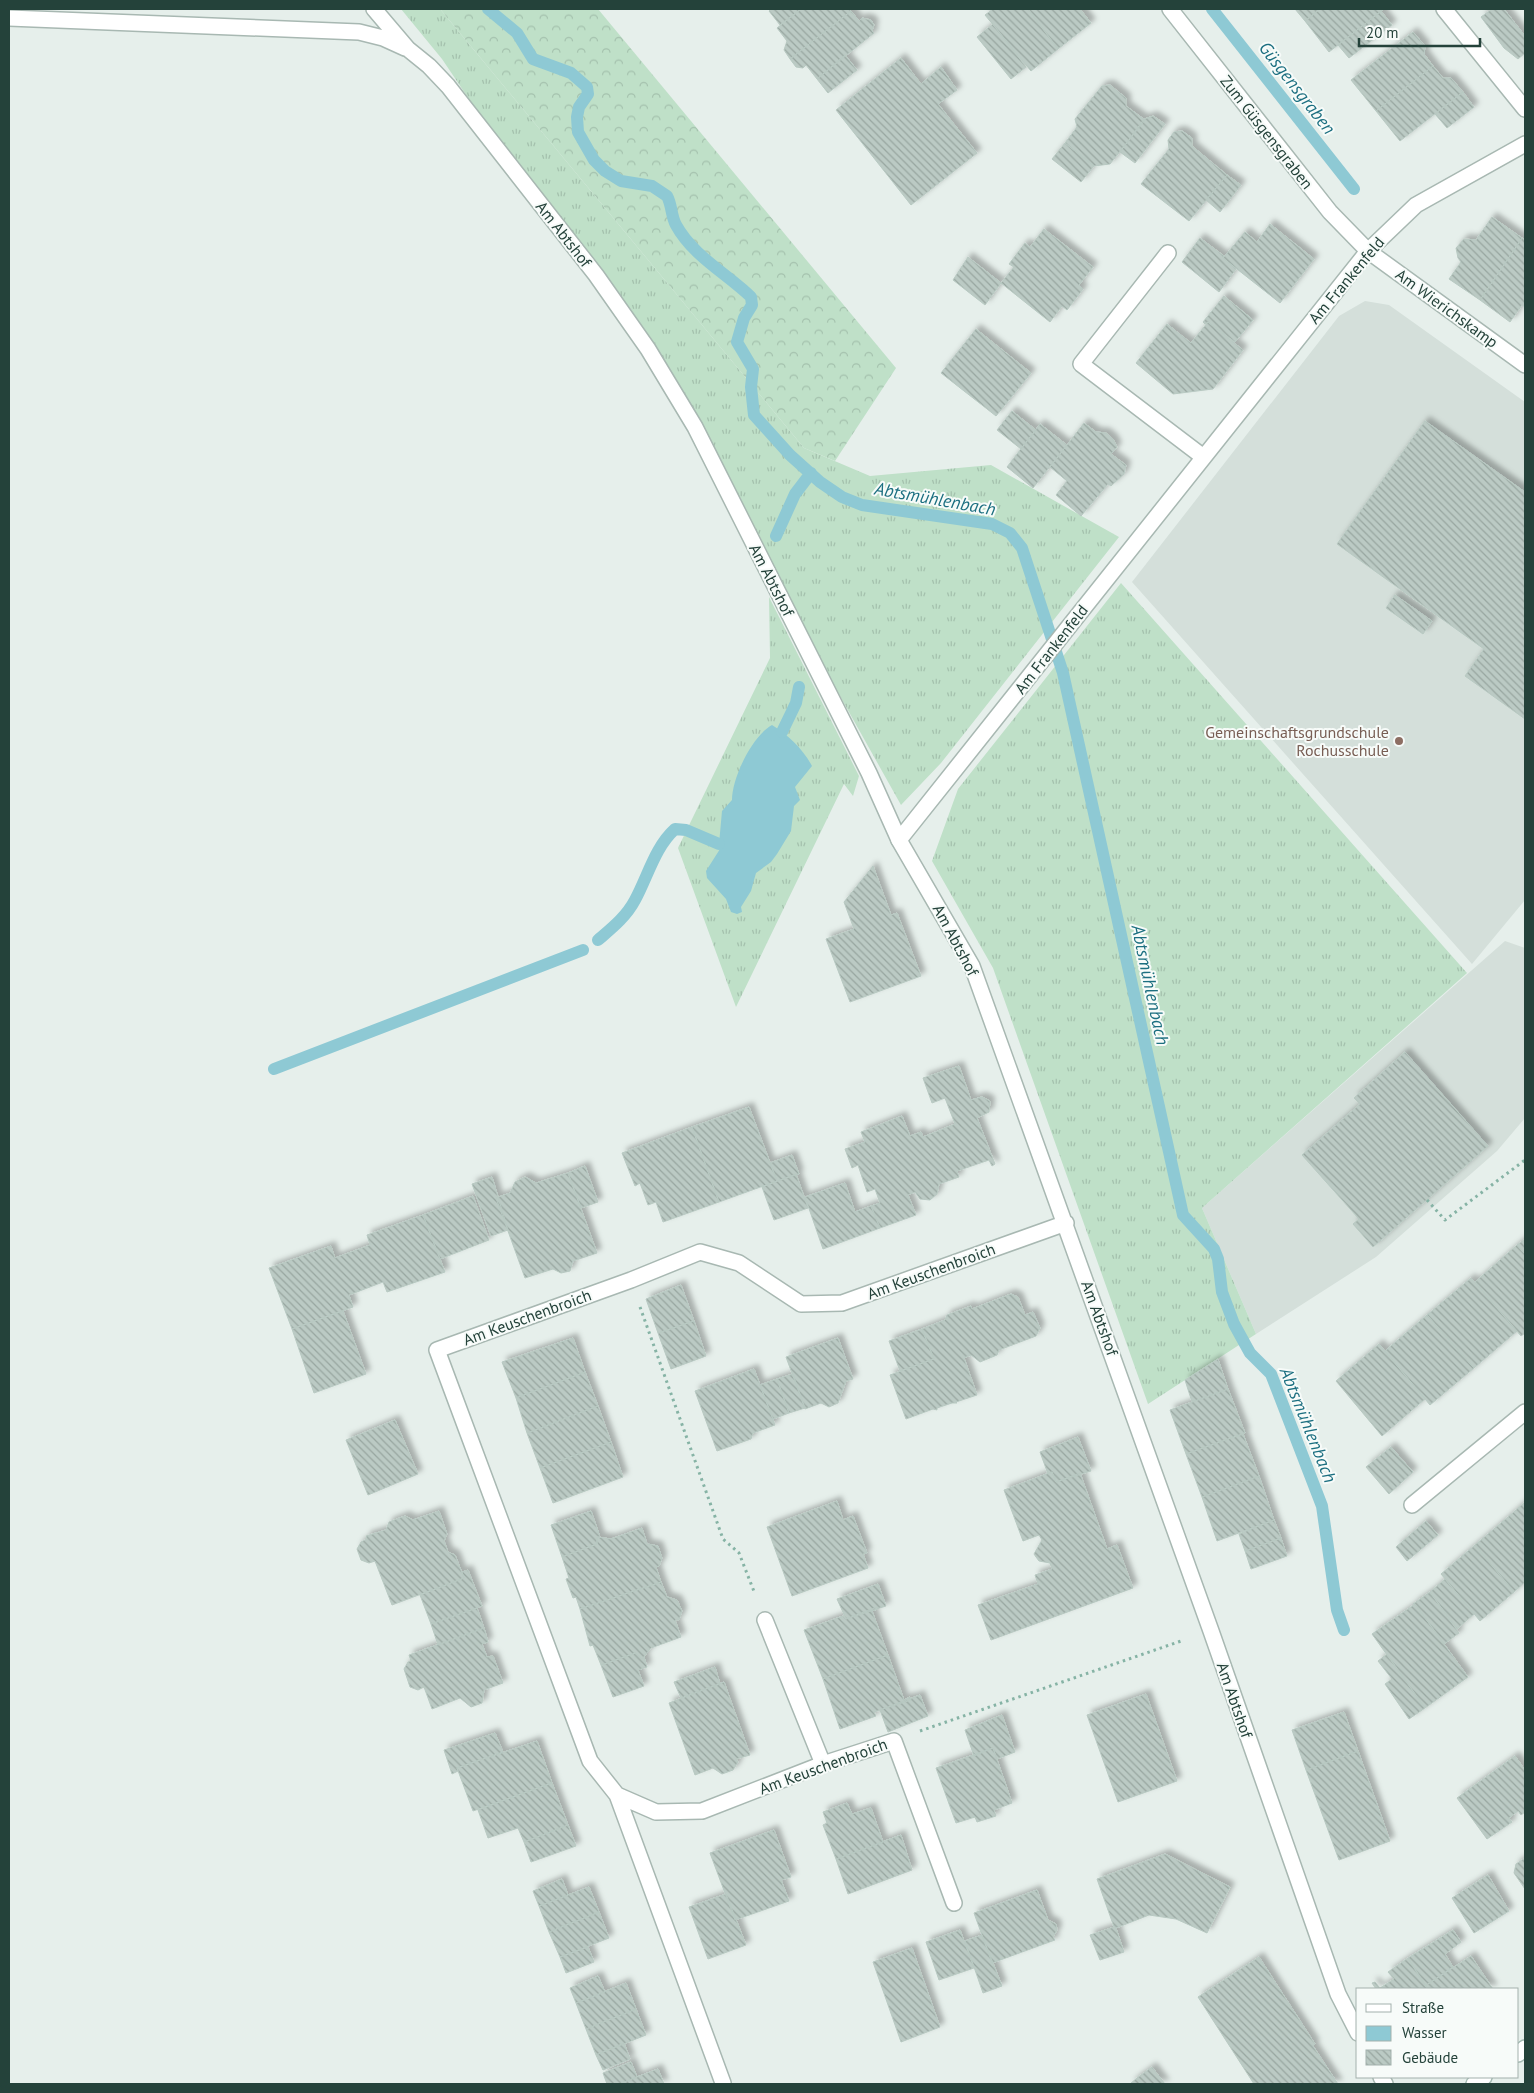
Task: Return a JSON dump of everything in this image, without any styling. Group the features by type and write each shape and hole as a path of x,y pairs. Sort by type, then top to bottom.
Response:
{"street":[{"name":"Am Abtshof","path":"374,9 408,50 429,66 448,86 596,275 648,349 695,427 869,773 899,840 972,966 1066,1223 1338,1994 1356,2029"},
{"name":"Zum Güsgensgraben","path":"1170,9 1330,212 1368,250"},
{"path":"1444,9 1525,109"},
{"path":"9,18 359,32 383,38 408,50"},
{"name":"Am Frankenfeld","path":"899,840 1202,456 1368,250 1416,205 1525,144"},
{"name":"Am Wierichskamp","path":"1368,250 1525,365"},
{"path":"1168,253 1080,364 1202,456"},
{"name":"Am Keuschenbroich","path":"723,2083 617,1795 590,1761 437,1350 630,1280 700,1252 739,1263 801,1304 842,1303 1066,1223"},
{"path":"1412,1505 1525,1412"},
{"path":"765,1620 823,1764"},
{"name":"Am Keuschenbroich","path":"617,1795 656,1812 702,1811 823,1764 894,1741 954,1903"}],"path":[{"path":"1427,1200 1445,1220 1525,1160"},
{"path":"630,1280 724,1539 739,1553 765,1620"},
{"path":"894,1741 1035,1690 1211,1631"}],"shaded area":[{"name":"Gemeinschaftsgrundschule Rochusschule","path":"1365,301 1389,305 1525,402 1525,900 1472,964 1132,582 1339,316"},
{"path":"1505,941 1525,948 1525,1118 1497,1151 1376,1257 1256,1334 1202,1208"}],"green space":[{"path":"401,9 440,9 804,448 870,476 991,465 1119,537 941,763 901,805 812,646 701,426 442,59"},
{"path":"440,9 598,9 896,368 835,461 804,448"},
{"path":"1121,583 1467,973 1202,1208 1256,1334 1148,1404 993,968 932,861 958,789"},
{"path":"769,597 859,776 853,796 844,784 736,1007 678,848 770,658"}],"water":[{"path":"772,725 795,743 812,766 795,787 800,800 794,806 791,831 771,862 756,873 751,891 741,907 742,912 737,914 731,912 726,899 707,878 706,871 720,849 722,811 732,800 739,770 757,738"}],"building":[{"path":"771,9 801,9 780,25 769,11"},
{"path":"801,9 849,9 851,11 790,59 784,50 787,41 777,28"},
{"path":"993,9 1028,9 1058,49 1031,71 985,15"},
{"path":"1028,9 1080,9 1091,23 1058,49"},
{"path":"1295,9 1320,9 1305,21"},
{"path":"1320,9 1384,9 1329,52 1305,21"},
{"path":"1492,9 1504,9 1525,36 1525,53 1518,59 1504,48 1481,17"},
{"path":"851,11 859,21 862,18 871,20 874,25 872,31 874,33 817,79 806,65 803,68 796,67 790,59"},
{"path":"1381,11 1392,25 1349,58 1338,45"},
{"path":"993,24 1026,67 1011,79 977,37"},
{"path":"1413,32 1425,46 1424,54 1433,66 1376,111 1351,80"},
{"path":"845,55 857,70 828,93 817,79"},
{"path":"901,58 921,84 941,67 957,90 938,104 977,153 911,205 836,110"},
{"path":"1433,66 1443,78 1451,78 1463,92 1400,141 1376,111"},
{"path":"1110,85 1126,98 1126,106 1145,120 1110,164 1094,166 1065,143 1077,127 1075,119 1102,86"},
{"path":"1463,92 1474,107 1447,128 1435,114"},
{"path":"1153,116 1165,124 1135,163 1120,152 1144,119"},
{"path":"1182,131 1192,138 1192,146 1227,175 1189,221 1141,184 1169,149 1168,140 1174,132"},
{"path":"1065,143 1094,166 1081,182 1052,159"},
{"path":"1227,175 1241,185 1220,212 1206,200"},
{"path":"1492,217 1522,238 1480,300 1449,279 1461,262 1456,248 1464,239 1476,240"},
{"path":"1270,224 1314,259 1280,303 1223,258 1245,232 1257,242"},
{"path":"1044,229 1093,267 1079,285 1083,289 1067,310 1062,306 1050,322 1001,283 1014,267 1009,264 1025,243 1030,247"},
{"path":"1200,238 1224,256 1223,258 1236,269 1219,292 1182,262"},
{"path":"1522,238 1525,240 1525,307 1522,305 1510,322 1480,300"},
{"path":"968,257 1001,283 985,305 953,280"},
{"path":"1224,296 1253,320 1235,342 1208,322 1205,324 1203,322"},
{"path":"1208,322 1243,350 1213,389 1173,394 1136,363 1167,324 1191,343"},
{"path":"976,329 1031,373 996,416 941,373"},
{"path":"1012,411 1036,430 1021,449 997,430"},
{"path":"1425,421 1525,492 1525,719 1465,676 1484,649 1337,544"},
{"path":"1084,423 1096,432 1106,433 1113,439 1117,447 1111,454 1126,465 1124,474 1111,486 1108,484 1081,516 1056,495 1067,481 1050,467"},
{"path":"1040,424 1067,445 1033,488 1007,467"},
{"path":"1395,595 1432,621 1423,634 1386,608"},
{"path":"873,866 891,915 897,913 921,976 850,1002 826,939 854,929 844,902"},
{"path":"1405,1052 1488,1146 1373,1247 1353,1224 1359,1219 1302,1155 1360,1104 1354,1098"},
{"path":"959,1066 971,1100 982,1097 990,1101 989,1112 977,1118 995,1164 992,1166 989,1160 957,1171 959,1177 939,1184 937,1194 930,1200 920,1199 915,1192 908,1195 916,1215 880,1228 871,1206 880,1203 875,1189 867,1192 858,1165 852,1168 845,1149 865,1142 861,1132 902,1116 910,1136 921,1132 923,1137 955,1124 945,1098 932,1103 923,1078"},
{"path":"749,1107 777,1181 719,1202 692,1127"},
{"path":"692,1127 719,1202 663,1222 656,1202 648,1205 640,1183 635,1186 622,1153"},
{"path":"792,1155 799,1174 777,1181 770,1163"},
{"path":"585,1166 598,1202 581,1208 568,1173"},
{"path":"568,1173 597,1253 573,1261 570,1271 561,1273 553,1269 525,1278 496,1198 510,1193 515,1182 525,1177 536,1183"},
{"path":"796,1174 808,1208 774,1220 762,1187"},
{"path":"492,1177 508,1230 491,1236 472,1184"},
{"path":"845,1183 855,1212 871,1206 880,1228 823,1249 805,1197"},
{"path":"473,1196 489,1240 440,1259 423,1215"},
{"path":"423,1215 445,1272 387,1292 383,1282 349,1295 353,1307 292,1329 269,1268 331,1246 335,1258 370,1245 367,1235"},
{"path":"1525,1239 1525,1254 1517,1245"},
{"path":"1517,1245 1525,1254 1525,1333 1521,1336 1475,1282"},
{"path":"1471,1278 1517,1331 1474,1368 1427,1315"},
{"path":"681,1285 694,1321 658,1333 646,1299"},
{"path":"1011,1294 1018,1297 1025,1315 1033,1312 1040,1328 1036,1336 999,1350 997,1355 980,1362 971,1355 964,1358 977,1395 906,1419 890,1375 934,1359 922,1329 945,1320 947,1315 971,1306 972,1309"},
{"path":"343,1311 366,1374 314,1393 292,1329"},
{"path":"1427,1315 1474,1368 1430,1405 1385,1351"},
{"path":"694,1321 706,1356 671,1369 658,1333"},
{"path":"922,1329 934,1359 900,1371 889,1341"},
{"path":"573,1338 585,1372 516,1398 502,1362"},
{"path":"838,1338 853,1379 846,1381 838,1403 829,1407 821,1403 805,1409 786,1357"},
{"path":"1379,1344 1425,1399 1382,1436 1336,1381"},
{"path":"1218,1359 1228,1389 1192,1402 1185,1380"},
{"path":"754,1369 775,1425 753,1433 751,1439 717,1451 695,1391"},
{"path":"585,1372 598,1406 527,1433 516,1398"},
{"path":"793,1374 805,1408 789,1413 777,1379"},
{"path":"777,1379 789,1413 773,1419 760,1385"},
{"path":"1228,1389 1245,1433 1186,1454 1170,1410"},
{"path":"598,1406 611,1442 540,1468 527,1433"},
{"path":"395,1420 418,1474 368,1495 346,1440"},
{"path":"1243,1434 1259,1476 1202,1497 1186,1454"},
{"path":"1078,1437 1091,1471 1056,1482 1052,1472 1048,1474 1040,1452"},
{"path":"611,1442 623,1477 553,1503 540,1468"},
{"path":"1391,1447 1413,1472 1389,1494 1366,1467"},
{"path":"1052,1472 1056,1482 1080,1473 1107,1549 1117,1545 1133,1588 991,1640 978,1605 1038,1584 1035,1575 1052,1569 1050,1563 1039,1561 1034,1554 1042,1540 1039,1535 1023,1541 1004,1490"},
{"path":"1259,1476 1274,1520 1217,1541 1202,1497"},
{"path":"837,1501 843,1520 853,1516 867,1553 863,1554 868,1568 792,1596 767,1527"},
{"path":"1525,1502 1525,1537 1508,1517"},
{"path":"439,1511 447,1534 444,1541 448,1552 455,1555 464,1578 392,1605 375,1561 369,1563 361,1560 357,1549 361,1542 367,1539 366,1536 386,1530 389,1522 405,1516 413,1520"},
{"path":"591,1511 600,1537 597,1537 597,1544 562,1557 551,1525"},
{"path":"1508,1517 1525,1537 1525,1582 1514,1592 1475,1545"},
{"path":"1274,1520 1281,1538 1245,1551 1239,1534"},
{"path":"1426,1521 1438,1535 1407,1561 1396,1547"},
{"path":"642,1528 647,1544 658,1546 662,1558 659,1566 656,1567 661,1582 580,1609 576,1597 573,1598 566,1579 569,1578 562,1557 597,1544 597,1537 611,1539"},
{"path":"1281,1538 1287,1556 1251,1569 1245,1551"},
{"path":"1475,1545 1514,1592 1480,1621 1441,1574"},
{"path":"468,1570 482,1606 431,1624 420,1595 464,1578 462,1572"},
{"path":"1445,1579 1474,1614 1457,1629 1430,1592"},
{"path":"661,1582 667,1597 677,1600 682,1611 679,1620 675,1620 681,1637 651,1648 642,1659 636,1653 601,1665 593,1645 590,1646 580,1609"},
{"path":"878,1584 886,1606 846,1619 837,1599"},
{"path":"1430,1592 1459,1633 1444,1644 1415,1604 1413,1604"},
{"path":"1415,1604 1468,1677 1425,1708 1372,1634"},
{"path":"877,1607 878,1609 872,1611 888,1655 823,1679 804,1630 843,1616 846,1619"},
{"path":"477,1608 484,1628 438,1645 431,1624"},
{"path":"484,1628 488,1642 482,1644 487,1657 493,1656 503,1683 484,1690 482,1703 471,1707 460,1698 432,1709 424,1687 418,1690 410,1687 404,1669 408,1662 411,1661 409,1655"},
{"path":"636,1653 642,1659 644,1657 647,1667 638,1670 644,1686 613,1697 601,1665"},
{"path":"1387,1654 1425,1708 1409,1719 1385,1684 1392,1679 1378,1661"},
{"path":"888,1655 904,1700 910,1697 911,1700 874,1712 876,1716 840,1729 823,1679"},
{"path":"715,1667 720,1684 681,1698 674,1682"},
{"path":"724,1682 750,1755 736,1759 738,1762 733,1770 722,1774 713,1768 695,1775 669,1703"},
{"path":"1146,1694 1177,1781 1118,1802 1087,1715"},
{"path":"920,1695 928,1716 888,1732 880,1710"},
{"path":"1344,1712 1358,1751 1306,1770 1292,1730"},
{"path":"1002,1715 1015,1752 997,1759 993,1748 974,1756 965,1730"},
{"path":"495,1733 503,1752 457,1768 458,1771 452,1774 444,1750"},
{"path":"537,1741 552,1783 473,1811 457,1768"},
{"path":"993,1748 1012,1803 994,1810 996,1816 977,1822 975,1817 956,1823 936,1768"},
{"path":"1358,1751 1390,1841 1339,1860 1306,1770"},
{"path":"1515,1756 1525,1770 1525,1812 1521,1815 1518,1811 1509,1818 1512,1822 1487,1839 1457,1798"},
{"path":"552,1783 568,1825 524,1842 518,1828 488,1838 478,1810"},
{"path":"847,1803 852,1814 871,1808 883,1842 836,1859 823,1825 827,1823 823,1812"},
{"path":"568,1825 576,1846 531,1862 524,1842"},
{"path":"774,1830 791,1877 781,1880 789,1901 735,1920 710,1853"},
{"path":"901,1835 912,1870 848,1894 836,1859"},
{"path":"1165,1854 1230,1887 1207,1933 1176,1919 1149,1915 1116,1928 1124,1952 1100,1960 1090,1935 1114,1927 1097,1879"},
{"path":"1525,1858 1525,1889 1514,1873 1516,1864"},
{"path":"1488,1875 1509,1911 1474,1933 1452,1898"},
{"path":"562,1879 568,1895 539,1906 533,1891"},
{"path":"589,1887 599,1912 549,1932 539,1906"},
{"path":"1037,1890 1048,1920 1056,1924 1057,1930 1053,1937 1055,1940 992,1963 974,1913"},
{"path":"726,1894 746,1945 708,1959 689,1907"},
{"path":"599,1912 609,1938 560,1957 549,1932"},
{"path":"960,1930 974,1968 939,1980 926,1942"},
{"path":"1453,1930 1461,1942 1445,1954 1453,1967 1425,1986 1408,1958"},
{"path":"982,1935 1002,1986 983,1993 965,1941"},
{"path":"588,1947 594,1962 566,1973 560,1957"},
{"path":"912,1948 940,2027 901,2042 873,1962"},
{"path":"1471,1956 1492,1988 1427,1988 1425,1986"},
{"path":"1259,1957 1315,2044 1313,2046 1338,2084 1254,2084 1198,1997"},
{"path":"1408,1958 1427,1988 1380,1988 1394,1979 1388,1972"},
{"path":"598,1976 605,1992 576,2003 570,1988"},
{"path":"1375,1982 1380,1988 1375,1988 1372,1983"},
{"path":"626,1983 636,2009 586,2029 576,2003"},
{"path":"636,2009 646,2035 596,2055 586,2029"},
{"path":"624,2043 630,2059 603,2070 596,2055"},
{"path":"631,2062 637,2077 619,2084 607,2084 603,2073"},
{"path":"1152,2067 1165,2084 1142,2084 1137,2078"},
{"path":"658,2069 664,2084 619,2084 637,2077"},
{"path":"1137,2078 1142,2084 1130,2084"}],"waterway":[{"name":"Abtsmühlenbach","path":"488,9 517,33 533,59 571,73 587,87 588,94 579,107 577,117 578,132 594,160 605,171 621,181 652,186 667,196 674,222 691,246 751,297 752,305 744,318 737,342 753,369 751,387 754,415 790,455 820,482 842,497 862,505 992,524 1010,533 1022,548 1063,673 1183,1215 1214,1249 1218,1259 1222,1292 1234,1324 1250,1353 1271,1374 1322,1506 1337,1610 1344,1630"},
{"name":"Güsgensgraben","path":"1212,9 1354,189"},
{"name":"Abtsmühlenbach","path":"776,536 795,494 811,473"},
{"name":"Abtsmühlenbach","path":"782,732 796,703 799,687"},
{"path":"598,940 627,912 640,891 662,844 675,829 686,830 719,844"},
{"path":"274,1069 583,950"}],"place":[{"name":"Gemeinschaftsgrundschule Rochusschule","path":"1399,741"}]}
